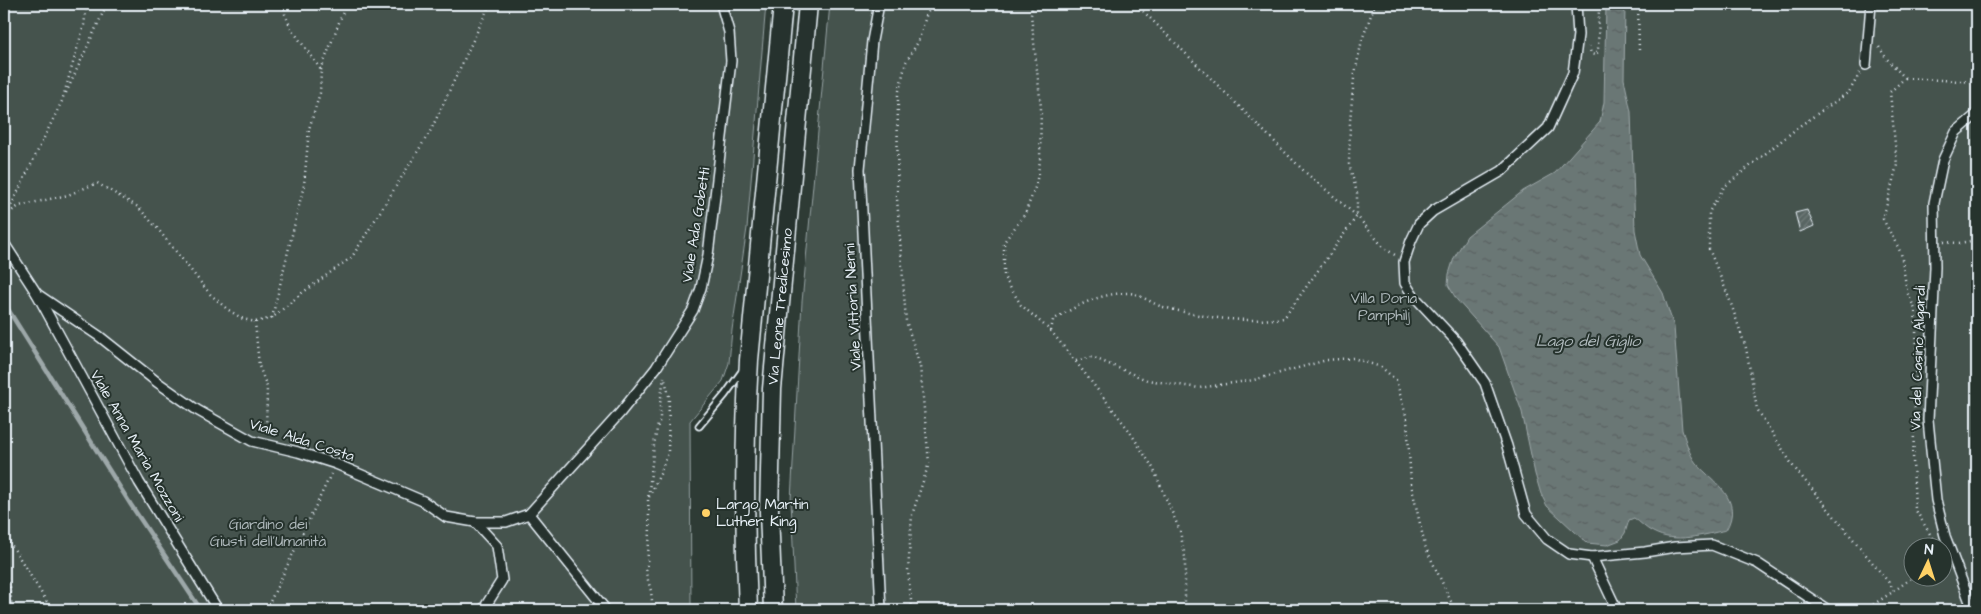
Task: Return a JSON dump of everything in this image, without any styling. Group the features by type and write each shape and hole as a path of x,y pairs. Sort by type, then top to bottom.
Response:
{"main road":[{"name":"Via Leone Tredicesimo","path":"748,610 745,538 745,450 749,360 783,4"},
{"name":"Via Leone Tredicesimo","path":"773,610 769,512 772,397 808,4"}],"street":[{"name":"Viale Ada Gobetti","path":"529,514 620,413 663,358 683,327 696,301 708,255 731,61 729,32 721,4"},
{"name":"Viale Vittoria Nenni","path":"879,4 872,41 860,169 881,610"},
{"path":"1576,4 1577,43 1573,73 1548,128 1502,171 1433,211 1426,217 1411,241 1404,262 1405,283 1412,294 1456,341 1485,383 1508,446 1526,514 1546,539 1569,554 1592,557 1675,547 1712,545 1757,563 1828,610"},
{"path":"1866,65 1871,4"},
{"name":"Via del Casino Algardi","path":"1973,610 1945,536 1936,500 1930,456 1928,420 1935,290 1934,204 1943,160 1956,132 1977,114"},
{"name":"Viale Anna Maria Mozzoni","path":"4,243 37,294 139,482 218,610"},
{"name":"Viale Alda Costa","path":"37,294 99,336 157,382 197,410 252,441 298,452 336,464 423,501 446,517 474,522 506,522 529,514"},
{"path":"529,514 606,610"},
{"path":"474,522 497,546 502,580 483,610"},
{"path":"1592,557 1617,610"}],"lane":[{"path":"699,426 726,395 749,360"}],"path":[{"path":"62,101 84,25 87,4"},
{"path":"9,211 107,4"},
{"path":"284,4 285,14 291,28 321,70"},
{"path":"272,318 304,185 309,129 320,93 321,70 346,4"},
{"path":"4,216 19,206 68,194 97,183 138,207 210,294 227,309 243,319 255,322 272,318 302,293 352,257 431,130 490,4"},
{"path":"912,610 908,571 912,515 929,463 920,366 906,320 897,198 898,95 906,62 918,42 927,13 934,4"},
{"path":"1033,4 1031,15 1041,107 1040,161 1036,185 1025,214 1004,242 1004,277 1021,305 1051,331 1128,429 1152,468 1180,531 1185,557 1185,610"},
{"path":"1136,4 1305,172 1357,216 1384,248 1404,262"},
{"path":"1051,331 1053,320 1092,299 1107,295 1130,293 1160,306 1184,313 1232,321 1284,318 1357,216 1357,193 1349,164 1350,121 1354,78 1362,40 1375,4"},
{"path":"1577,43 1589,43 1591,54 1595,55 1598,52 1599,4"},
{"path":"1638,4 1639,51"},
{"path":"1869,30 1887,59 1905,78 1977,82"},
{"path":"1866,65 1849,92 1801,125 1724,187 1709,212 1709,249 1729,298 1746,348 1757,409 1793,466 1894,591"},
{"path":"1905,78 1890,92 1896,164 1883,219 1901,254 1907,292 1915,309 1917,353 1912,460 1915,509 1932,536"},
{"path":"1934,242 1959,243 1977,240"},
{"path":"255,322 259,366 267,387 266,445"},
{"path":"1076,362 1092,357 1147,380 1199,388 1254,380 1327,360 1353,358 1381,367 1396,380 1407,419 1411,484 1425,546 1455,610"},
{"path":"653,610 651,591 646,573 650,533 648,500 654,444 660,420 660,404 664,378 663,358"},
{"path":"648,500 668,453 669,396 664,378"},
{"path":"266,610 336,464"},
{"path":"4,533 52,610"},
{"path":"4,573 10,587 12,610"},
{"path":"1865,610 1904,584"}],"green space":[{"name":"Giardino dei Giusti dell'Umanità","path":"4,4 766,4 747,228 729,363 723,381 690,421 691,610 4,610"},
{"name":"Villa Doria Pamphilj","path":"830,4 1977,4 1977,610 796,610 791,500 802,302"}],"water":[{"name":"Lago del Giglio","path":"1606,4 1625,4 1624,79 1631,112 1635,230 1640,255 1663,293 1674,327 1682,430 1696,463 1724,492 1729,500 1731,509 1731,519 1726,530 1680,538 1662,536 1648,529 1634,518 1629,520 1625,533 1620,540 1607,545 1587,543 1547,506 1535,474 1522,412 1499,347 1457,300 1448,285 1454,258 1467,236 1523,191 1555,173 1600,122 1604,102"}],"building":[{"path":"1807,210 1814,226 1800,232 1795,213"}],"waterway":[{"path":"4,303 131,505 201,610"}],"place":[{"name":"Largo Martin Luther King","path":"706,513"}]}
